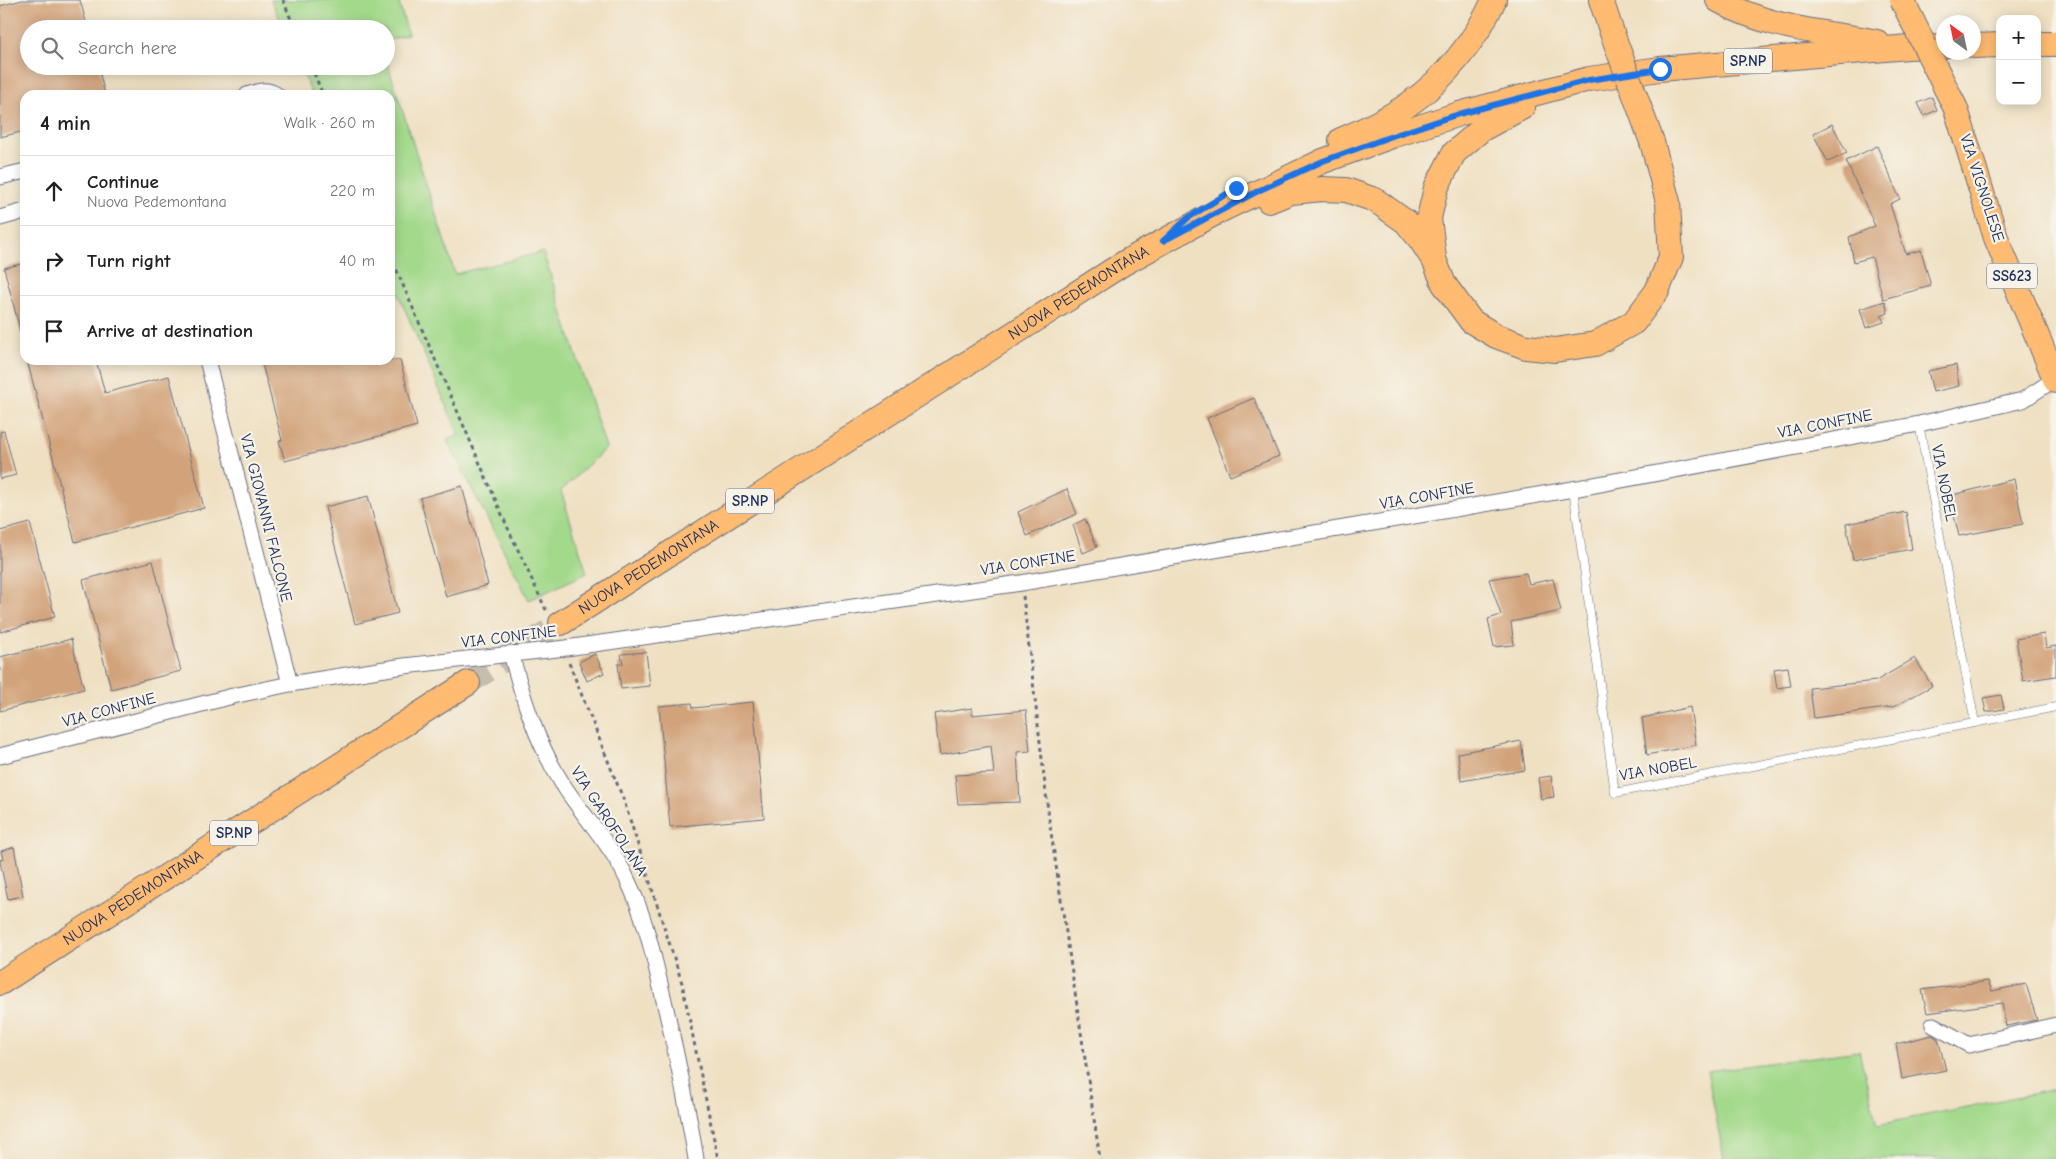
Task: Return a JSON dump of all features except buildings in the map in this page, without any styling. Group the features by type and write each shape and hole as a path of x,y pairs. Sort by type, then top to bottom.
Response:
{"main road":[{"path":"1163,241 1188,218 1236,188 1351,136 1410,104 1438,79 1467,48 1494,0"},
{"path":"940,379 1018,345 1148,265 1258,205 1291,192 1323,189 1346,190 1375,200 1406,222 1435,262 1444,284 1471,321 1496,336 1526,347 1555,350 1595,344 1634,322 1657,291 1671,257 1668,202 1652,142 1601,0"},
{"path":"1718,0 1728,6 1774,23 1908,47"},
{"name":"VIA VIGNOLESE","path":"1902,0 1956,109 1996,238 2056,380"},
{"path":"2041,44 2056,44"},
{"path":"1981,46 1996,45"},
{"name":"NUOVA PEDEMONTANA","path":"554,618 1063,301 1163,241 1323,161 1459,114 1589,80 1660,69 1908,47 1936,46"},
{"path":"1435,262 1429,218 1436,188 1454,153 1482,129 1529,104 1589,80"},
{"name":"NUOVA PEDEMONTANA","path":"0,983 468,683"}],"street":[{"path":"0,177 20,172"},
{"path":"0,218 20,212"},
{"name":"VIA GIOVANNI FALCONE","path":"208,365 290,684"},
{"name":"VIA CONFINE","path":"0,756 233,696 290,684 404,666 566,648 1021,583 1573,488 1919,424 2023,400 2056,380"},
{"name":"VIA GAROFOLANA","path":"511,654 524,700 540,744 566,789 617,861 633,891 659,978 696,1159"},
{"path":"1933,1025 1969,1045 2056,1026"}],"lane":[{"name":"VIA NOBEL","path":"1919,424 1975,723"},
{"name":"VIA NOBEL","path":"1573,488 1615,793 2056,707"}],"path":[{"path":"283,0 291,20"},
{"path":"315,75 321,90"},
{"path":"395,267 506,524 554,618"},
{"path":"1021,583 1049,819 1100,1159"}],"green space":[{"path":"271,0 398,0 408,34 395,38 395,20 280,20"},
{"path":"304,75 391,75 455,274 543,252 606,448 561,491 587,573 529,600 447,440 459,435 395,287 395,90 310,90"},
{"path":"1859,1051 1877,1125 2056,1089 2056,1159 1724,1159 1707,1071"}],"tunnel":[{"path":"468,683 561,623"}],"route":[{"path":"1236,188 1188,218 1163,241 1260,190 1323,161 1392,136 1459,114 1589,80 1660,69"}]}
